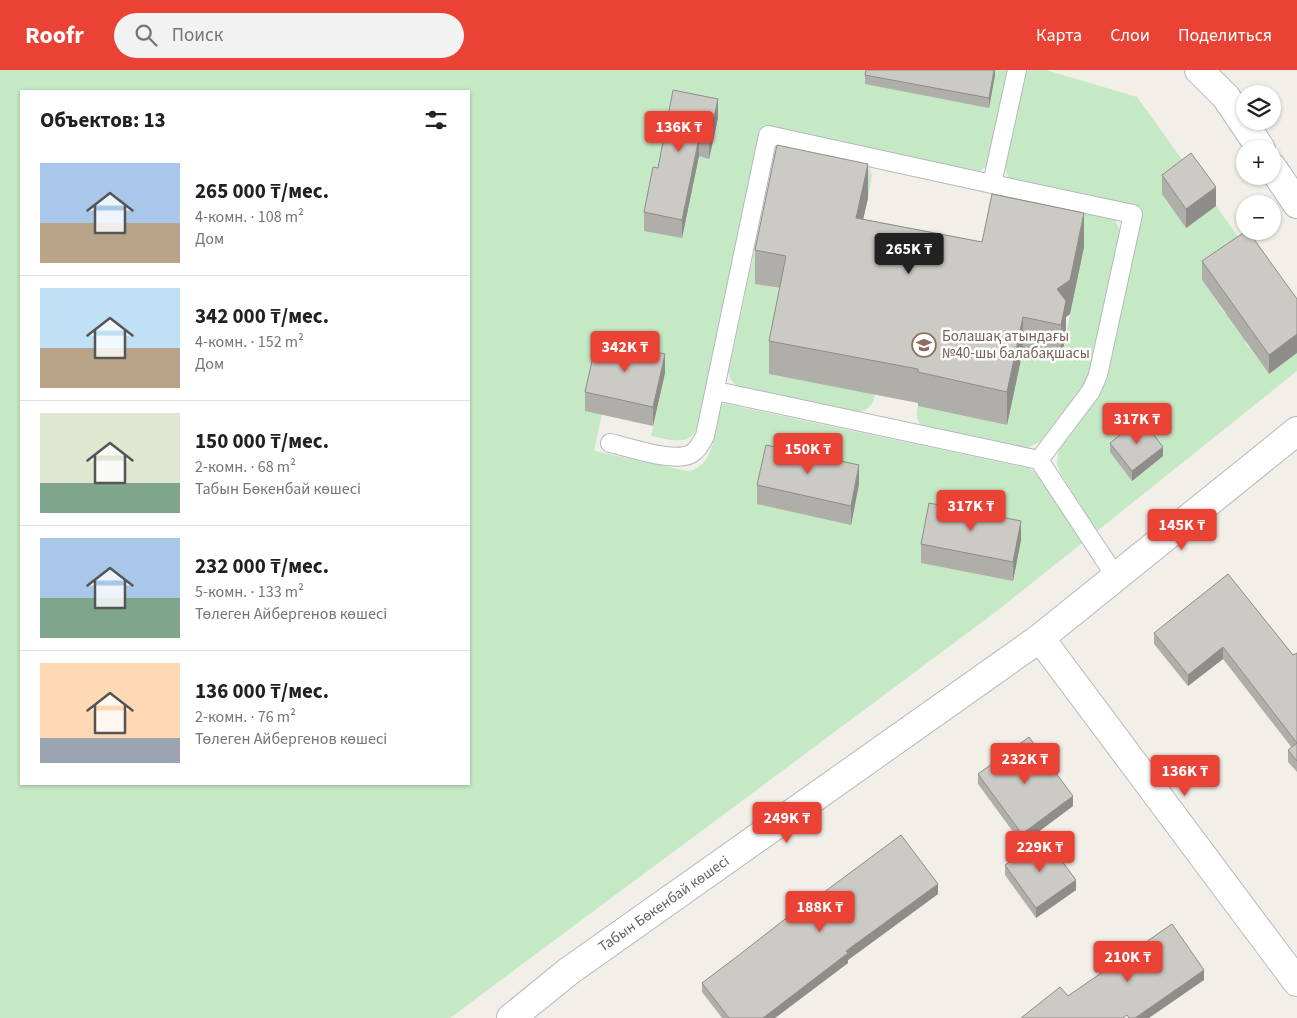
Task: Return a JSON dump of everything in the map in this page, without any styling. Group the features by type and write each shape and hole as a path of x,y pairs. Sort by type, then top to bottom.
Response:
{"street":[{"path":"1199,70 1226,97 1254,140"},
{"path":"1281,180 1297,204"},
{"name":"Табын Бөкенбай көшесі","path":"510,1018 569,971 1040,638 1297,431"},
{"path":"1040,638 1297,982"}],"lane":[{"path":"992,184 1017,70"},
{"path":"610,443 662,455 678,456 690,455 698,449 705,436 716,391 768,135 1133,214 1098,375 1091,392 1039,460"},
{"path":"716,391 1039,460 1116,577"}],"green space":[{"path":"0,70 1011,70 990,164 980,171 973,172 763,129 698,427 694,434 683,440 651,436 665,373 602,414 594,451 687,471 696,468 703,463 713,444 721,403 1028,468 1039,477 1082,543 993,614 450,1018 0,1018"},
{"path":"1025,70 1046,70 1137,97 1191,172 1186,227 1216,206 1236,234 1236,240 1241,240 1247,249 1202,280 1225,314 1270,281 1290,309 1245,342 1269,374 1297,353 1297,371 1097,531 1061,474 1057,464 1058,453 1099,397 1107,380 1142,207 1020,182 1008,177 1004,166"},
{"path":"778,150 868,166 872,175 868,198 755,283 786,290 875,395 870,406 865,410 852,412 739,387 730,378 729,370 775,153"},
{"path":"1019,197 1109,216 1115,220 1120,231 1090,372 1084,387 1040,442 1029,447 1015,447 923,427 917,415 918,406 1007,425 1023,350 1061,358 1084,247 1001,201"}],"building":[{"path":"866,70 994,70 989,98 865,75"},
{"path":"673,90 718,99 709,140 699,138 682,220 644,212 653,167 658,168"},
{"path":"777,145 868,164 856,218 982,242 992,194 1084,213 1070,280 1057,289 1066,301 1061,325 1023,317 1007,392 918,372 918,369 769,341 786,256 755,250"},
{"path":"1191,153 1216,187 1186,209 1162,175"},
{"path":"1236,238 1236,240 1254,240 1297,299 1297,334 1269,355 1202,261"},
{"path":"597,339 665,354 653,407 585,392"},
{"path":"1141,418 1163,447 1132,471 1110,443"},
{"path":"766,445 859,465 851,506 757,485"},
{"path":"929,503 1021,521 1013,562 921,544"},
{"path":"1228,574 1293,655 1297,653 1297,743 1223,647 1188,675 1154,633"},
{"path":"1029,737 1073,796 1022,834 978,774"},
{"path":"1297,743 1297,761 1288,750"},
{"path":"901,835 938,884 846,951 848,953 763,1018 729,1018 702,983 807,902 808,904"},
{"path":"1044,837 1076,880 1036,908 1005,865"},
{"path":"1172,924 1204,970 1135,1018 1129,1018 1127,1015 1123,1018 1021,1018 1060,987 1068,996"}],"place":[{"name":"Болашақ атындағы №40-шы балабақшасы","path":"924,345"}]}
